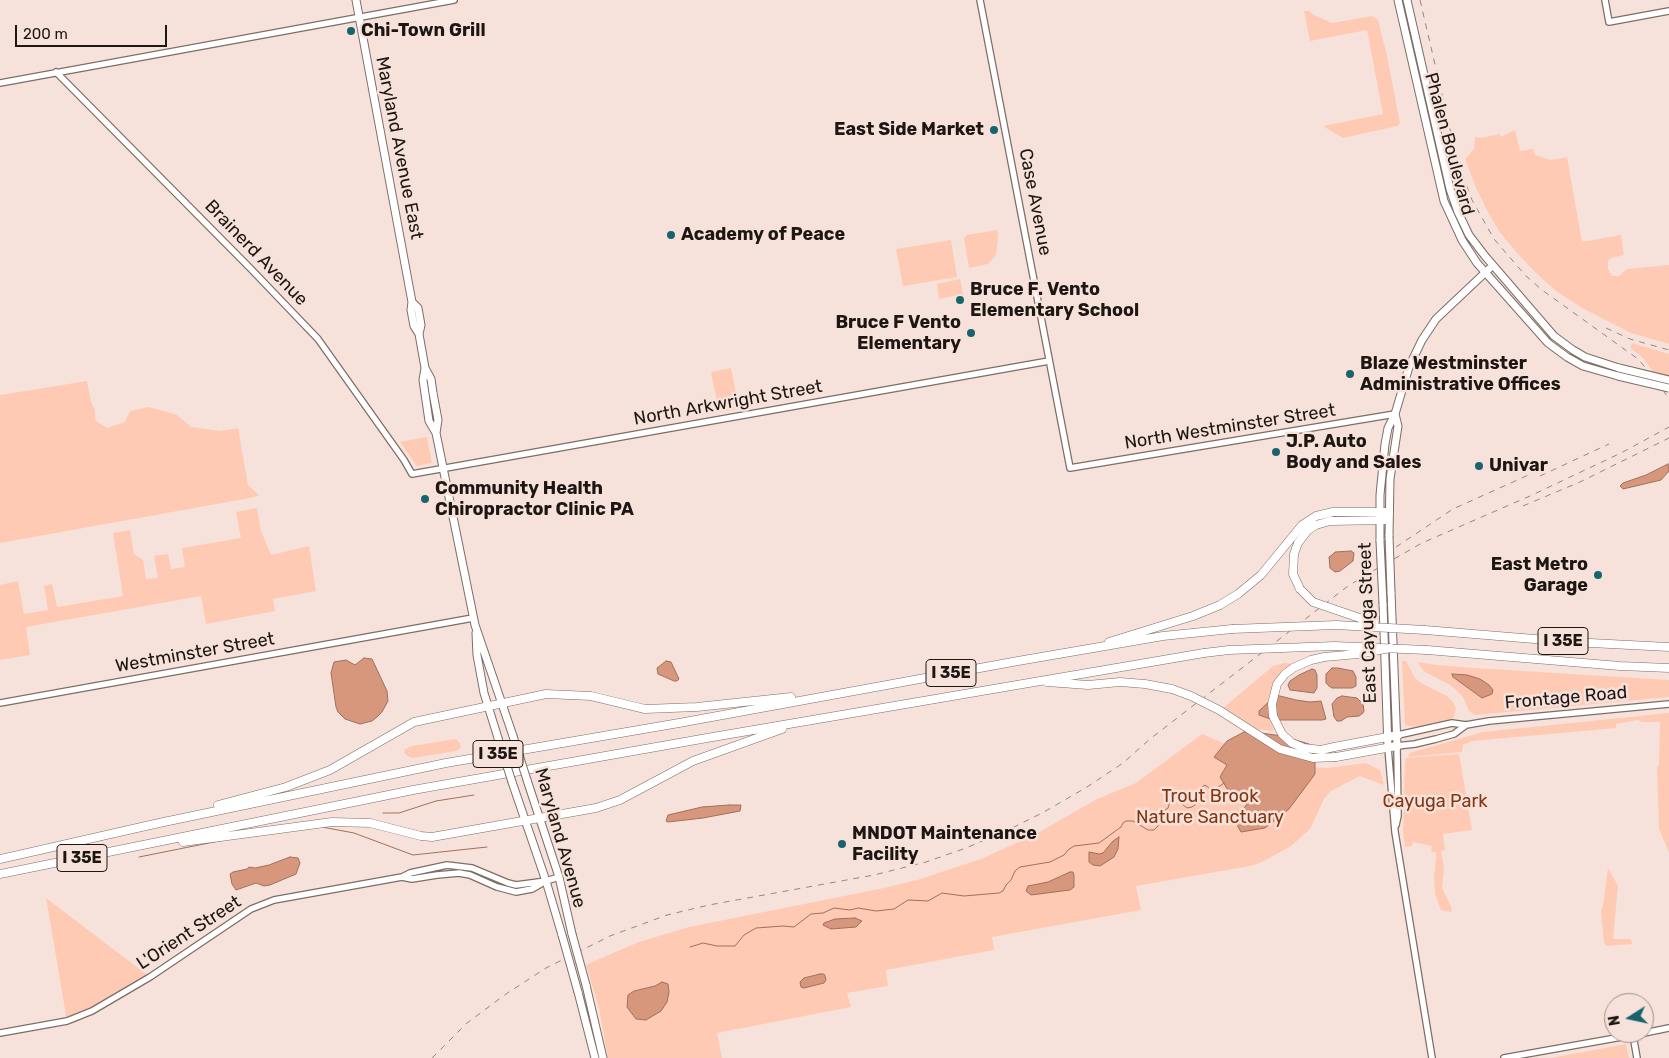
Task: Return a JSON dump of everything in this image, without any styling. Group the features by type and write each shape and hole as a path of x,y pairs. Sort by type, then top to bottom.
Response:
{"highway":[{"path":"1074,652 1194,616 1220,605 1238,594 1261,575 1302,525 1316,516 1332,512 1389,512"},
{"path":"1387,628 1313,602 1300,589 1293,574 1294,554 1298,543 1308,530 1316,525 1330,521 1388,520"},
{"name":"I 35E","path":"0,859 159,823 446,763 1163,636 1232,629 1336,625 1667,648"},
{"name":"I 35E","path":"0,874 404,792 1204,653 1311,646 1391,648 1667,668"},
{"path":"1391,648 1358,654 1324,657 1293,668 1277,684 1272,704 1273,716 1282,734 1292,743 1304,748 1321,750 1398,736"},
{"path":"1035,682 1088,685 1128,683 1172,689 1219,710 1280,749 1313,758 1336,757 1397,746"},
{"path":"159,823 182,814 245,798 310,778 346,762 377,742 414,722 546,694 591,696 645,709 726,704 838,693"},
{"path":"163,842 188,842 332,822 370,823 420,836 432,837 540,818 609,805 693,761 808,721"}],"main road":[{"name":"Maryland Avenue East","path":"356,0 412,302 418,310 419,334 425,368 431,379 438,420 436,433 476,628"},
{"name":"Phalen Boulevard","path":"1398,0 1444,201 1462,240 1538,334 1567,357 1583,366 1669,380"},
{"name":"Phalen Boulevard","path":"1407,0 1453,199 1470,235 1493,266 1548,330 1562,342 1586,357 1619,372 1669,388"},
{"name":"East Cayuga Street","path":"1388,748 1379,512 1382,463 1388,428 1395,414 1409,367 1422,340 1436,319 1493,266"},
{"name":"East Cayuga Street","path":"1395,414 1398,426 1392,462 1388,520 1397,746"},
{"name":"Maryland Avenue","path":"476,628 503,704 559,877 603,1058"},
{"name":"Maryland Avenue","path":"476,628 477,655 488,707 524,821 546,881 578,992 594,1058"}],"street":[{"path":"0,83 454,0"},
{"name":"Case Avenue","path":"980,0 1070,468"},
{"path":"1605,0 1609,22 1669,11"},
{"name":"Brainerd Avenue","path":"56,72 318,339 393,444 412,474"},
{"name":"North Arkwright Street","path":"412,474 1049,361"},
{"name":"North Westminster Street","path":"1070,468 1395,414"},
{"name":"Westminster Street","path":"0,702 473,618"},
{"name":"Frontage Road","path":"1398,736 1452,723 1466,725 1489,721 1668,704"},
{"name":"Frontage Road","path":"1397,746 1454,734 1466,725"},
{"name":"East Cayuga Street","path":"1395,832 1398,816 1397,746"},
{"name":"East Cayuga Street","path":"1388,748 1395,832 1432,1058"},
{"name":"L'Orient Street","path":"0,1033 67,1021 92,1011 150,977 258,906 274,900 402,877 410,873 447,865 486,873 516,885 546,881 559,877"},
{"name":"L'Orient Street","path":"402,877 412,879 437,874 459,873 516,892 532,890 546,881"},
{"path":"1654,1032 1667,1030"},
{"path":"1504,1058 1604,1040"},
{"path":"1634,1043 1637,1058"}],"green space":[{"path":"1304,11 1309,11 1332,23 1372,16 1378,20 1400,123 1397,126 1343,138 1323,126 1383,114 1367,30 1310,41"},
{"path":"1515,130 1520,151 1533,149 1535,155 1551,160 1567,157 1582,242 1621,235 1624,255 1611,258 1608,261 1608,269 1612,276 1619,276 1627,269 1669,265 1669,344 1631,333 1582,308 1556,291 1535,272 1499,231 1476,188 1465,159 1474,149 1475,137 1481,138 1500,134 1501,137"},
{"path":"997,230 996,255 988,264 969,268 964,238 967,235"},
{"path":"951,240 957,277 903,286 896,249"},
{"path":"960,279 963,294 939,299 937,284"},
{"path":"1632,343 1669,354 1669,377 1655,374 1642,357 1630,348"},
{"path":"731,368 739,409 719,412 711,372"},
{"path":"87,381 91,402 95,410 95,420 107,428 125,422 130,411 149,407 177,415 191,427 221,431 238,428 248,485 259,495 0,543 0,395"},
{"path":"427,437 432,463 417,466 400,442"},
{"path":"257,508 261,531 271,555 309,546 316,591 273,599 275,611 206,624 201,596 26,627 30,655 0,660 0,585 18,581 24,614 48,610 44,586 52,584 57,607 123,596 113,533 130,530 134,554 143,560 146,579 158,578 154,556 168,554 171,569 185,567 182,548 241,538 236,512"},
{"path":"1402,661 1406,661 1415,678 1421,683 1447,696 1453,702 1456,708 1454,717 1450,720 1414,727 1405,725"},
{"path":"1417,662 1474,668 1669,680 1669,697 1475,715 1469,711 1463,697 1456,690 1425,672"},
{"path":"1284,663 1296,664 1276,680 1269,696 1267,712 1274,731 1254,729 1223,708 1273,666"},
{"path":"1669,713 1669,853 1659,828 1657,768 1659,764 1660,722 1642,722 1638,720 1616,724 1616,728 1472,741 1463,745 1462,752 1408,757 1410,753 1483,732"},
{"name":"Trout Brook Nature Sanctuary","path":"1202,734 1277,766 1328,768 1366,763 1380,770 1384,785 1360,776 1331,791 1324,799 1310,829 1291,846 1262,862 1250,866 1136,886 1141,910 992,937 994,950 886,970 888,986 847,993 851,1007 717,1033 722,1058 608,1058 599,1008 586,965 639,942 689,927 884,888 917,880 981,859 1036,834 1097,799 1136,783"},
{"path":"456,739 460,743 461,748 456,751 412,758 404,752 405,749 412,746"},
{"name":"Cayuga Park","path":"1459,754 1472,830 1443,834 1445,850 1441,851 1444,869 1442,888 1452,909 1451,912 1441,910 1435,894 1436,852 1431,852 1432,846 1413,842 1412,846 1405,847 1403,831 1405,762 1406,758"},
{"path":"1608,868 1618,886 1613,939 1631,939 1632,944 1607,946 1604,943 1601,911"},
{"path":"46,898 150,977 107,1003 67,1021"},
{"path":"1626,1044 1629,1058 1551,1058"}],"shaded area":[{"path":"1668,464 1669,471 1661,480 1623,489 1620,486 1623,483 1646,475"},
{"path":"1351,551 1354,553 1353,561 1340,571 1335,572 1330,568 1329,557 1335,552"},
{"path":"364,658 372,659 387,691 388,701 377,717 372,721 360,724 345,719 338,712 331,673 334,662 346,660 355,665"},
{"path":"666,661 671,662 679,679 677,681 658,674 657,668"},
{"path":"1332,668 1353,671 1356,677 1356,686 1352,688 1332,688 1329,686 1326,683 1326,674"},
{"path":"1312,669 1315,670 1317,675 1317,688 1314,693 1290,690 1288,685 1290,681"},
{"path":"1452,674 1467,675 1480,679 1493,690 1492,694 1482,698 1453,677"},
{"path":"1276,695 1310,702 1321,701 1326,719 1273,720 1259,715 1259,711"},
{"path":"1342,696 1357,698 1363,704 1363,713 1359,716 1347,717 1337,721 1334,717 1332,704 1337,698"},
{"path":"1244,732 1282,736 1309,744 1315,750 1315,774 1289,809 1265,828 1241,832 1235,821 1247,804 1245,795 1234,800 1220,777 1227,765 1214,757 1227,741"},
{"path":"741,805 740,811 703,818 666,821 668,815 702,807"},
{"path":"1119,837 1118,849 1114,857 1100,866 1089,862 1089,852 1103,853"},
{"path":"290,857 298,858 300,863 296,874 264,886 256,883 236,890 232,884 230,874 233,872 249,867 255,868 269,865"},
{"path":"1073,872 1074,875 1074,887 1070,890 1031,895 1026,891 1028,886 1048,882"},
{"path":"855,918 862,921 856,927 831,929 823,925 835,919"},
{"path":"820,974 825,976 826,980 824,983 801,987 800,982 804,978"},
{"path":"662,982 668,984 669,992 667,1002 661,1011 646,1020 636,1019 627,1007 628,995 634,991 655,986"}],"waterway":[{"path":"690,947 703,943 717,946 735,946 744,935 756,928 794,927 811,914 823,913 834,908 850,910 858,908 876,911 894,909 908,900 928,901 942,893 964,896 999,893 1003,891 1015,871 1020,867 1050,862 1064,855 1074,846 1099,843 1126,821 1133,821 1148,830 1154,830 1158,826 1158,815 1168,808 1170,801 1176,799 1187,808 1192,807 1196,804 1200,788 1205,785 1213,791 1224,783"},
{"path":"383,813 399,813 436,801 474,795"},
{"path":"322,827 354,833 413,855 487,847"},
{"path":"139,857 224,840"}],"railway":[{"path":"1420,0 1458,163 1472,200 1494,239 1525,275 1542,290 1638,359 1657,381 1669,399"},
{"path":"1606,328 1630,339 1669,350"},
{"path":"432,1058 467,1023 506,994 546,968 610,936 667,915 709,905 874,875 926,862 966,848 1044,812 1123,763 1150,739 1348,586 1422,543 1530,496 1621,453 1669,427"},
{"path":"1523,506 1580,482 1669,438"},
{"path":"1540,476 1609,444"},
{"path":"1366,567 1453,509 1544,468"}],"place":[{"name":"Chi-Town Grill","path":"351,31"},
{"name":"East Side Market","path":"994,130"},
{"name":"Academy of Peace","path":"671,235"},
{"name":"Bruce F. Vento Elementary School","path":"960,300"},
{"name":"Bruce F Vento Elementary","path":"971,333"},
{"name":"Blaze Westminster Administrative Offices","path":"1350,374"},
{"name":"J.P. Auto Body and Sales","path":"1276,452"},
{"name":"Univar","path":"1479,466"},
{"name":"Community Health Chiropractor Clinic PA","path":"425,499"},
{"name":"East Metro Garage","path":"1598,575"},
{"name":"MNDOT Maintenance Facility","path":"842,844"}]}
